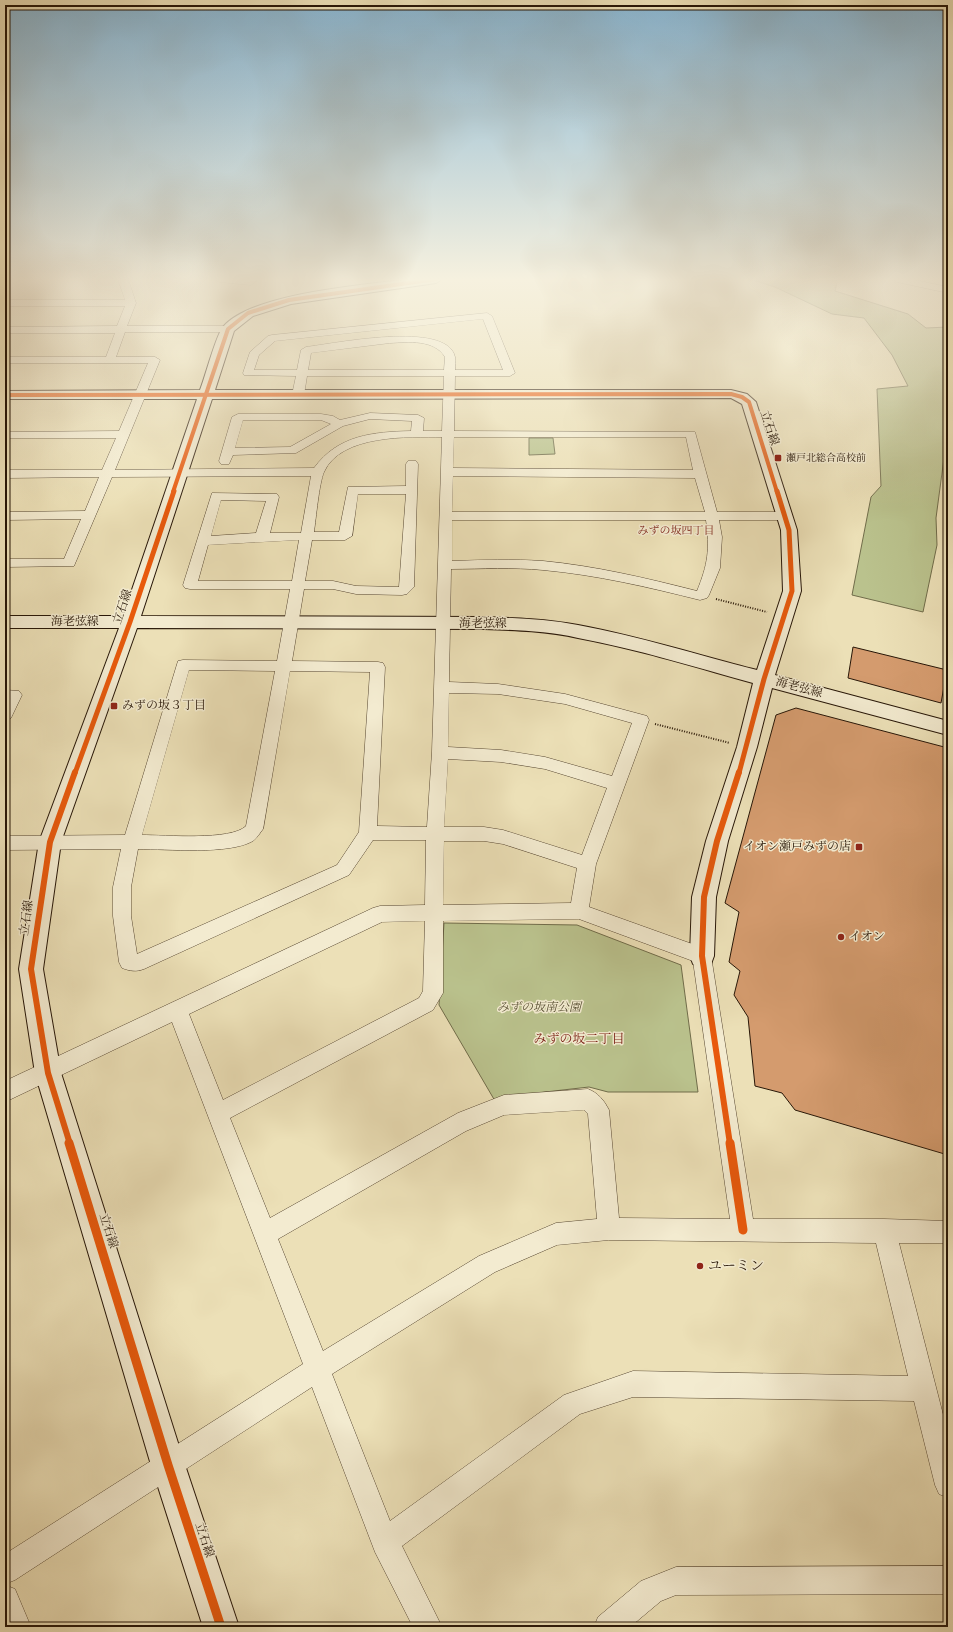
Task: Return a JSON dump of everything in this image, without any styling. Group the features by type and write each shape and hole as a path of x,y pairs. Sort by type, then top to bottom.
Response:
{"street":[{"path":"110,360 112,355"},
{"path":"5,395 205,395 219,355"},
{"path":"254,355 248,373 510,374 503,355"},
{"path":"298,395 305,355"},
{"path":"217,1114 426,1004 433,993 445,516 450,395 449,355"},
{"path":"5,360 155,360 69,563 5,563"},
{"name":"立石線","path":"221,1627 168,1465 48,1073 31,969 50,842 130,622 205,395 731,394 742,397 749,402 789,530 791,546 792,591 764,679 747,747 717,841 704,897 702,956"},
{"path":"228,452 292,450 339,424 370,416 418,418 416,434"},
{"path":"222,473 238,417 321,417 329,418 339,424"},
{"path":"5,435 124,434"},
{"path":"5,843 227,842 247,836 254,829 292,622 305,537 318,472 323,462 334,452 351,443 380,435 691,434 716,537 713,568 702,595 700,596 617,575 568,568 520,564 444,566"},
{"path":"262,537 274,496 216,496 190,585 333,585 356,590 402,591 407,587 412,464"},
{"path":"5,474 318,472"},
{"path":"447,472 700,474"},
{"path":"202,541 262,537 345,536 351,534 352,490 412,490"},
{"path":"5,516 90,515"},
{"path":"445,516 785,516"},
{"name":"海老弦線","path":"5,622 500,624 577,631 613,638 948,728"},
{"path":"183,665 283,666 378,667 368,833 343,870 137,963 129,962 122,916 122,887 131,843 183,665"},
{"path":"441,687 498,689 565,699 641,720 587,864 579,912"},
{"path":"5,695 14,695 5,714"},
{"path":"440,752 501,756 545,763 616,784"},
{"path":"368,833 484,834 503,837 587,864"},
{"path":"5,1092 48,1073 380,914 579,912 702,956 743,1230"},
{"path":"178,1011 385,1542 428,1627"},
{"path":"265,1234 458,1124 504,1105 588,1099 598,1110 609,1229"},
{"path":"5,1570 317,1369 487,1264 556,1234 609,1229 884,1230 948,1232"},
{"path":"884,1230 948,1485"},
{"path":"385,1542 573,1404 633,1384 924,1389"},
{"path":"608,1627 651,1591 676,1581 948,1580"},
{"path":"5,1599 17,1627"}],"path":[{"path":"702,595 784,617"},
{"path":"641,720 747,747"}],"green space":[{"path":"892,355 948,355 948,428 936,518 937,545 923,612 852,595 871,497 881,486 877,389 908,386"},
{"path":"529,438 553,438 555,454 529,455"},
{"name":"みずの坂南公園","path":"444,923 577,925 681,965 698,1092 608,1092 589,1087 545,1092 495,1101 439,1005"}],"building":[{"path":"853,647 947,670 941,703 848,678"},
{"name":"イオン","path":"796,708 948,748 948,1155 795,1110 782,1093 755,1086 748,1017 734,995 740,971 729,962 739,912 725,903 776,715"}],"cycle path":[{"path":"219,355 130,622 50,842 31,969 48,1073 168,1465 221,1627"},
{"path":"5,395 731,394 742,397 749,402 789,530 792,591 764,679 747,747 717,841 704,897 702,956 743,1230"}],"place":[{"name":"瀬戸北総合高校前","path":"778,458"},
{"name":"みずの坂３丁目","path":"114,706"},
{"name":"イオン瀬戸みずの店","path":"859,847"},
{"name":"イオン","path":"841,937"},
{"name":"ユーミン","path":"700,1266"}],"district":[{"name":"みずの坂四丁目","path":"676,531"},
{"name":"みずの坂二丁目","path":"579,1040"}]}
